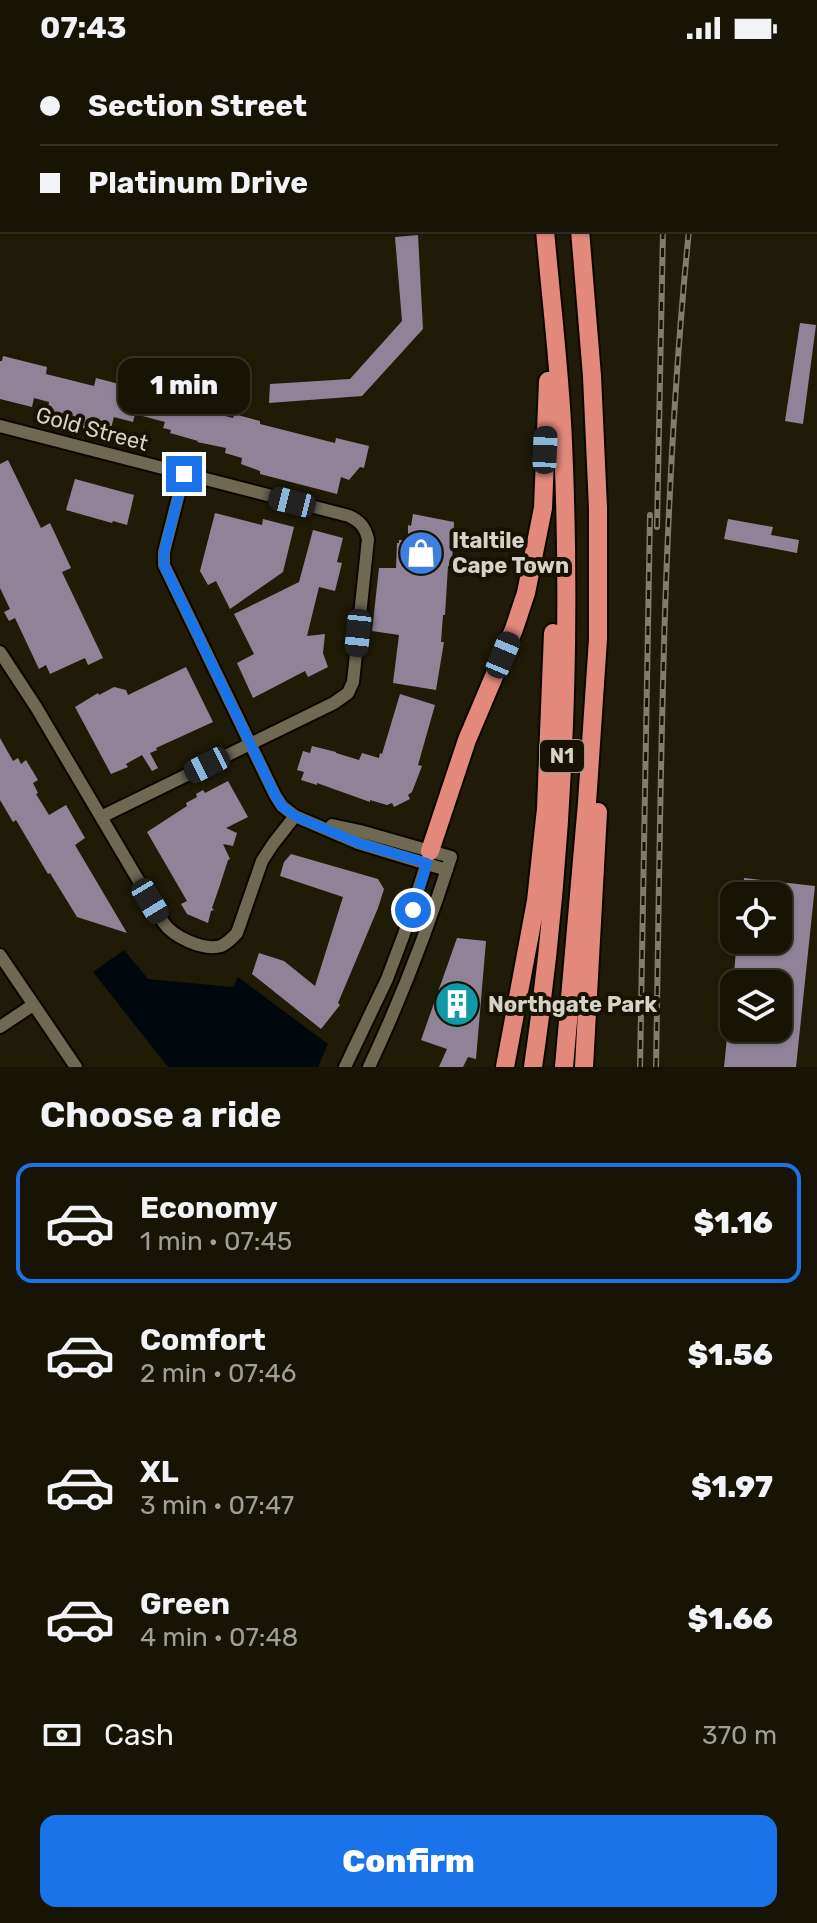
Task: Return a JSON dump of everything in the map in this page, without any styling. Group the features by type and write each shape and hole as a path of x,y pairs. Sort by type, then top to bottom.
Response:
{"highway":[{"name":"N1","path":"533,1067 552,897 563,749 566,631 563,443 545,232"},
{"name":"N1","path":"564,1067 598,639 598,499 580,232"},
{"path":"428,857 467,740 514,629 529,579 543,508 551,306"},
{"path":"505,1067 536,901 546,809 554,518 563,443"},
{"path":"584,1067 600,782 593,721"}],"street":[{"name":"Gold Street","path":"0,426 357,519 368,539 353,682 348,693 334,703 249,744"},
{"path":"184,474 164,552 164,565 282,806 301,818 360,831 449,863 433,916 369,1067"},
{"path":"0,652 169,931 177,937 207,946 229,942 237,933 262,861 273,844 301,818"},
{"path":"101,817 249,744"},
{"path":"345,1067 387,979 409,922 428,857"},
{"path":"0,955 76,1067"},
{"path":"0,1027 33,1005"}],"shaded area":[{"path":"124,950 148,979 233,987 238,977 328,1044 318,1067 168,1067 93,972"}],"building":[{"path":"418,235 423,329 362,396 269,403 270,384 350,379 402,321 395,237"},
{"path":"800,323 816,325 803,424 785,421"},
{"path":"3,356 47,367 46,374 94,386 96,378 142,390 139,399 158,403 159,399 233,418 234,414 260,421 260,424 335,443 336,438 369,446 364,468 360,467 349,480 341,477 337,494 260,474 260,471 241,464 242,458 225,453 226,448 170,433 171,430 163,428 165,422 135,414 133,422 114,417 109,435 82,428 84,421 47,412 49,402 34,398 32,407 0,399 0,361"},
{"path":"8,460 41,528 50,523 71,568 62,572 103,658 88,665 85,658 50,674 46,665 39,669 15,618 9,621 4,612 10,609 0,588 0,464"},
{"path":"75,479 134,495 127,525 66,510"},
{"path":"215,513 262,525 263,519 294,527 283,572 230,609 216,581 208,585 200,571"},
{"path":"413,514 454,522 452,566 448,566 443,615 441,642 444,642 436,690 393,683 399,635 372,631 379,568 396,568 397,543 408,540 408,525 411,526"},
{"path":"728,519 773,527 771,535 799,540 797,553 724,539"},
{"path":"313,530 343,538 337,562 342,563 335,591 319,587 307,636 325,634 323,653 328,667 308,677 305,671 253,698 237,663 254,654 234,614 299,582"},
{"path":"186,667 213,722 150,753 158,768 152,771 142,755 126,764 128,767 111,774 75,707 114,687 126,690 128,695"},
{"path":"400,694 435,705 418,765 422,766 408,795 410,799 394,807 392,803 370,802 301,780 304,772 297,770 303,751 310,753 312,746 359,760 362,753 379,758"},
{"path":"0,738 13,761 18,758 21,764 26,760 38,780 33,783 36,794 49,815 66,805 85,838 75,845 127,933 77,917 16,820 13,822 0,800"},
{"path":"228,781 248,817 226,828 237,833 233,846 223,844 230,859 208,923 187,914 181,904 187,901 147,832 187,806 186,803 197,797 196,794 203,790 205,793"},
{"path":"291,854 378,879 384,889 338,1003 340,1005 321,1029 252,974 259,953 284,961 315,986 343,897 280,876 284,862"},
{"path":"744,878 780,882 744,882"},
{"path":"792,883 815,886 796,1067 724,1067 727,1042 792,1042 792,970 734,970 736,954 792,954"},
{"name":"Northgate Park","path":"457,938 486,941 476,1059 468,1057 463,1067 439,1067 447,1049 421,1040"}],"railway":[{"path":"657,527 663,232"},
{"path":"656,1067 668,543 689,232"},
{"path":"640,1067 650,515"}],"place":[{"name":"Italtile Cape Town","path":"421,553"},
{"name":"Northgate Park","path":"457,1004"}],"route":[{"path":"184,474 164,552 164,565 275,795 282,806 295,816 358,843 427,863 413,910"}]}
